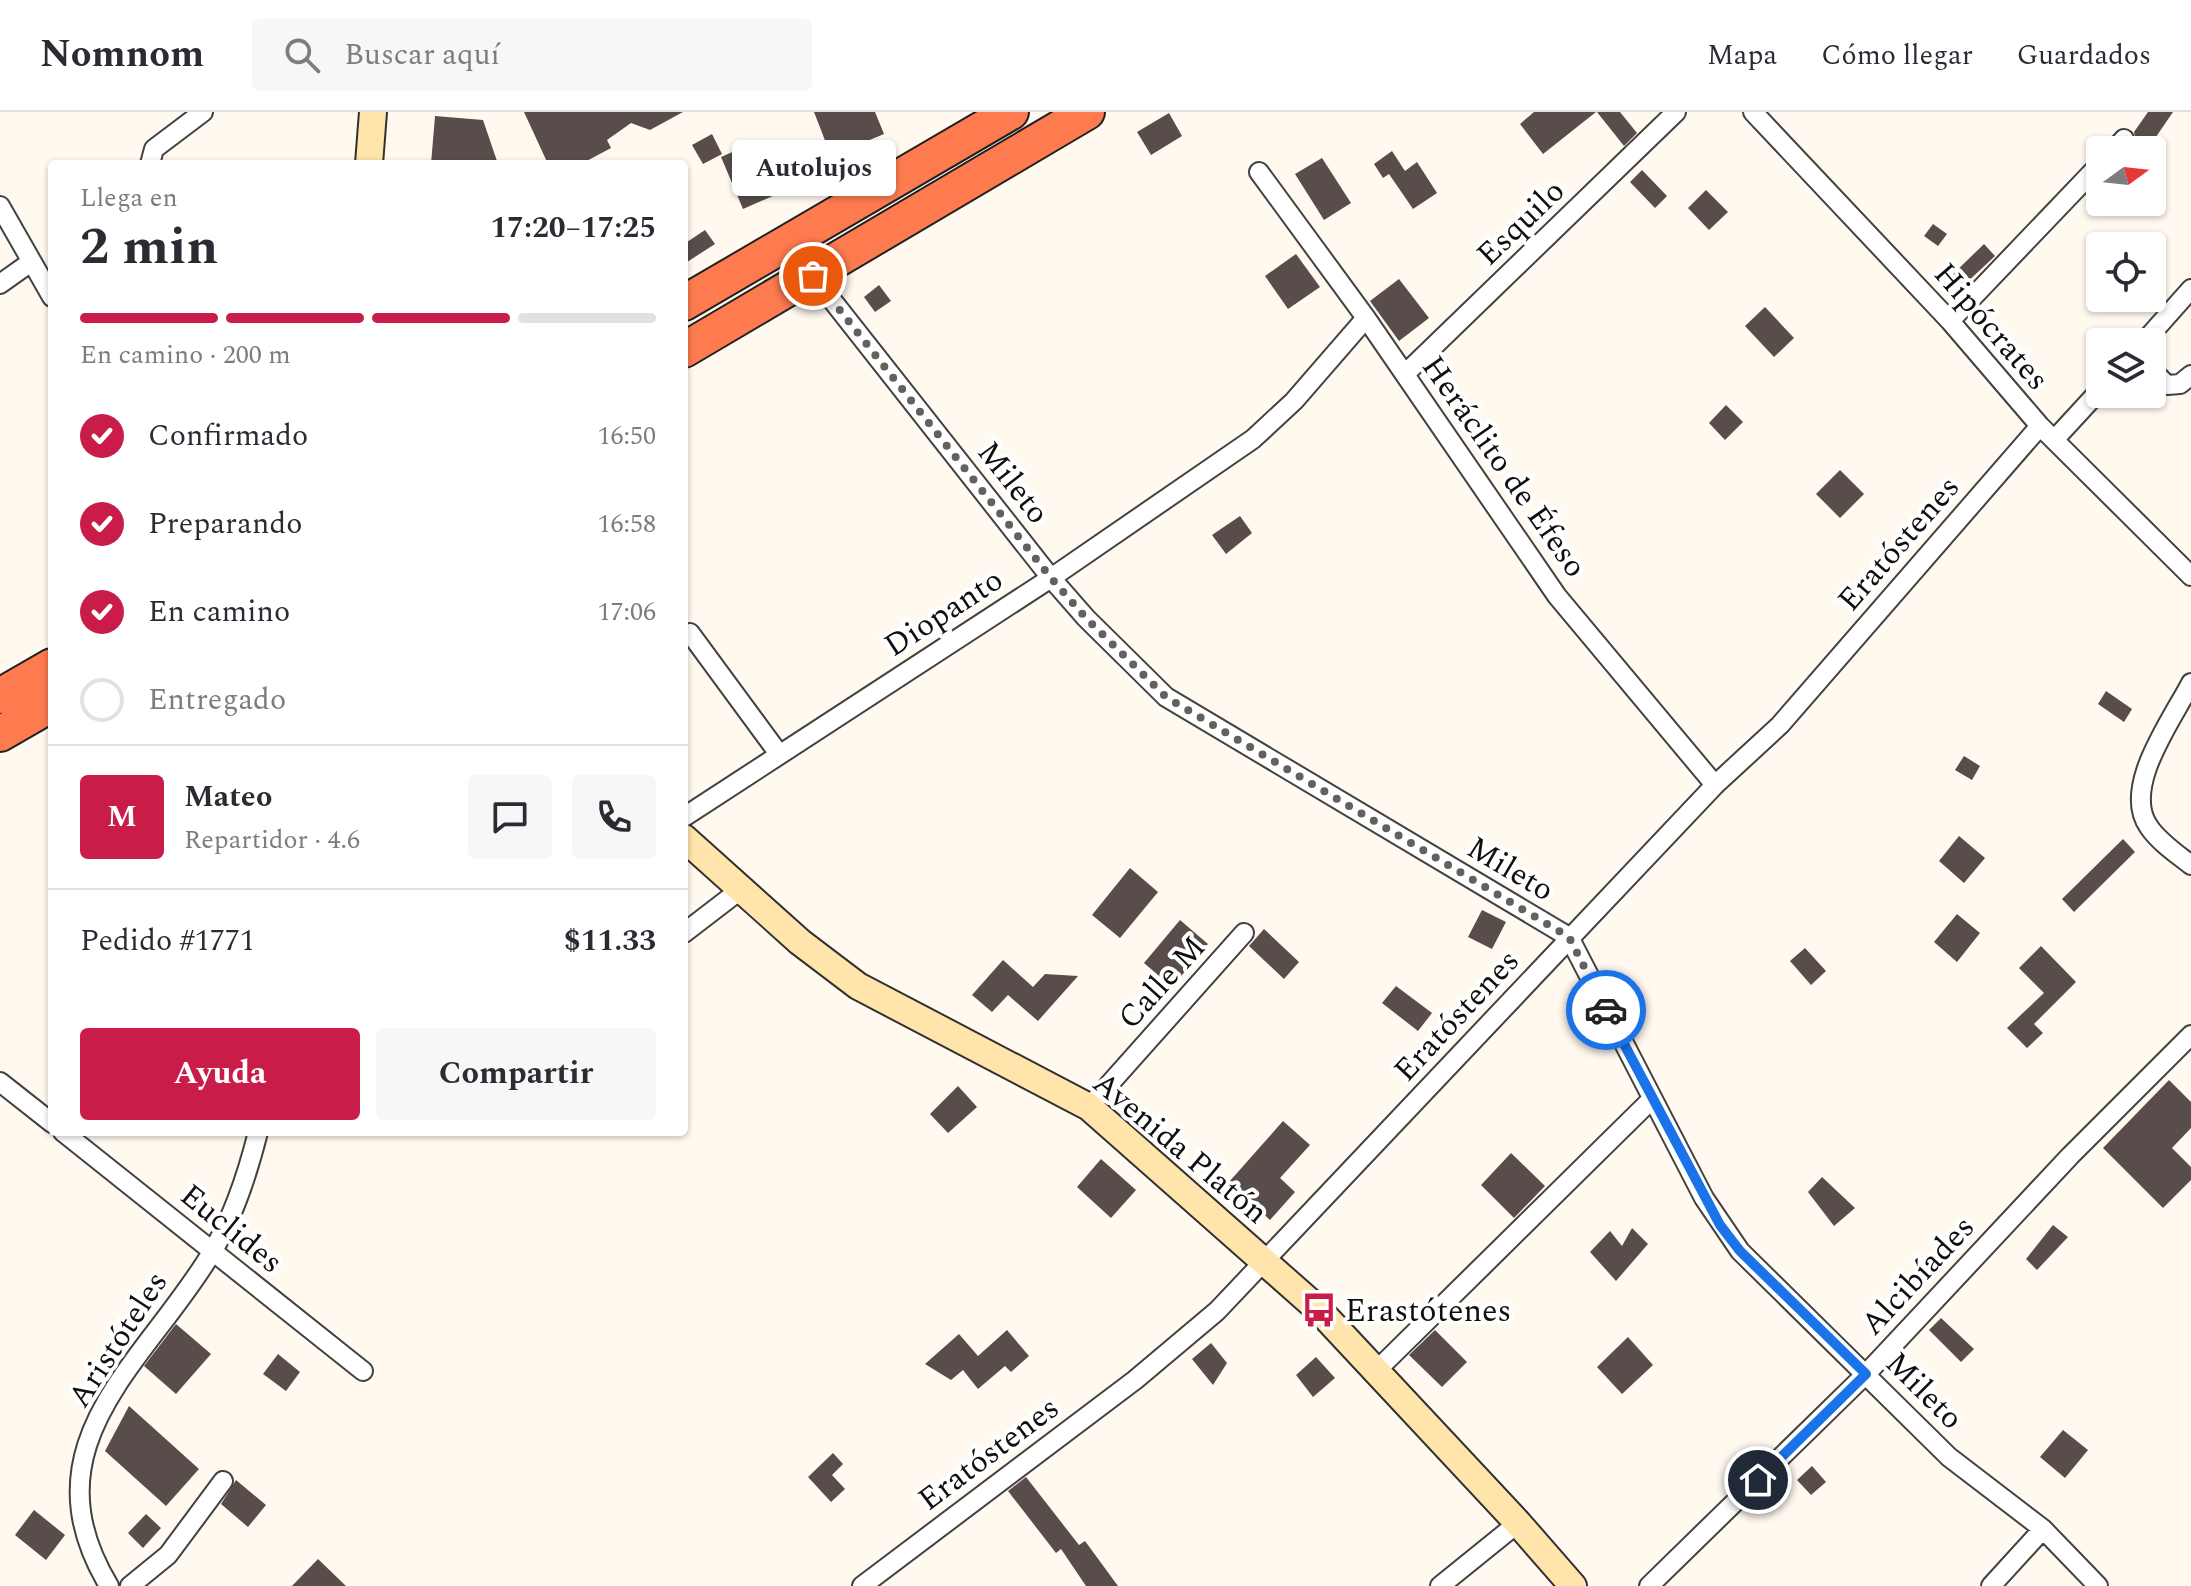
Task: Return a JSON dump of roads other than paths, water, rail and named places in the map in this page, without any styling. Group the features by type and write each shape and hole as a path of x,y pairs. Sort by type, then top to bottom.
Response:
{"highway":[{"path":"688,301 1011,112"},
{"path":"688,348 1087,112"},
{"path":"0,696 48,668"},
{"path":"0,734 48,706"}],"street":[{"path":"151,160 154,149 203,112"},
{"path":"369,160 373,112"},
{"name":"Esquilo","path":"1405,374 1676,112"},
{"name":"Hipócrates","path":"1753,112 1950,321 2040,426 2191,576"},
{"name":"Heráclito de Éfeso","path":"1259,172 1366,318 1557,596 1715,785"},
{"path":"1950,321 2086,179"},
{"path":"0,206 48,290"},
{"path":"0,284 31,262"},
{"name":"Mileto","path":"813,276 1051,578 1086,618 1166,697 1569,937 1704,1198 1740,1251 1949,1457 2043,1529 2098,1586"},
{"path":"2156,328 2191,289"},
{"name":"Diopanto","path":"688,814 1051,578 1253,439 1294,401 1366,318"},
{"path":"2166,384 2180,384 2191,375"},
{"path":"2054,440 2086,405"},
{"name":"Eratóstenes","path":"862,1586 1135,1380 1217,1311 1715,785 1780,725 2040,426"},
{"path":"690,633 779,754"},
{"path":"2191,683 2139,791 2141,809 2148,827 2191,865"},
{"name":"Avenida Platón","path":"688,842 740,890 858,986 1089,1107 1319,1310 1573,1586"},
{"path":"688,930 740,890"},
{"name":"Calle M","path":"1089,1107 1244,933"},
{"name":"Alcibíades","path":"1649,1586 1866,1374 2070,1156 2191,1035"},
{"path":"0,1082 48,1120"},
{"path":"1376,1371 1652,1099"},
{"name":"Euclides","path":"68,1136 363,1371"},
{"name":"Aristóteles","path":"109,1586 91,1556 82,1505 83,1455 100,1408 213,1251 249,1168 257,1136"},
{"path":"130,1586 168,1555 223,1481"},
{"path":"1440,1586 1518,1523"},
{"path":"1991,1586 2043,1529"}],"place":[{"name":"Autolujos","path":"813,276"},
{"name":"Erastótenes","path":"1319,1310"}]}
